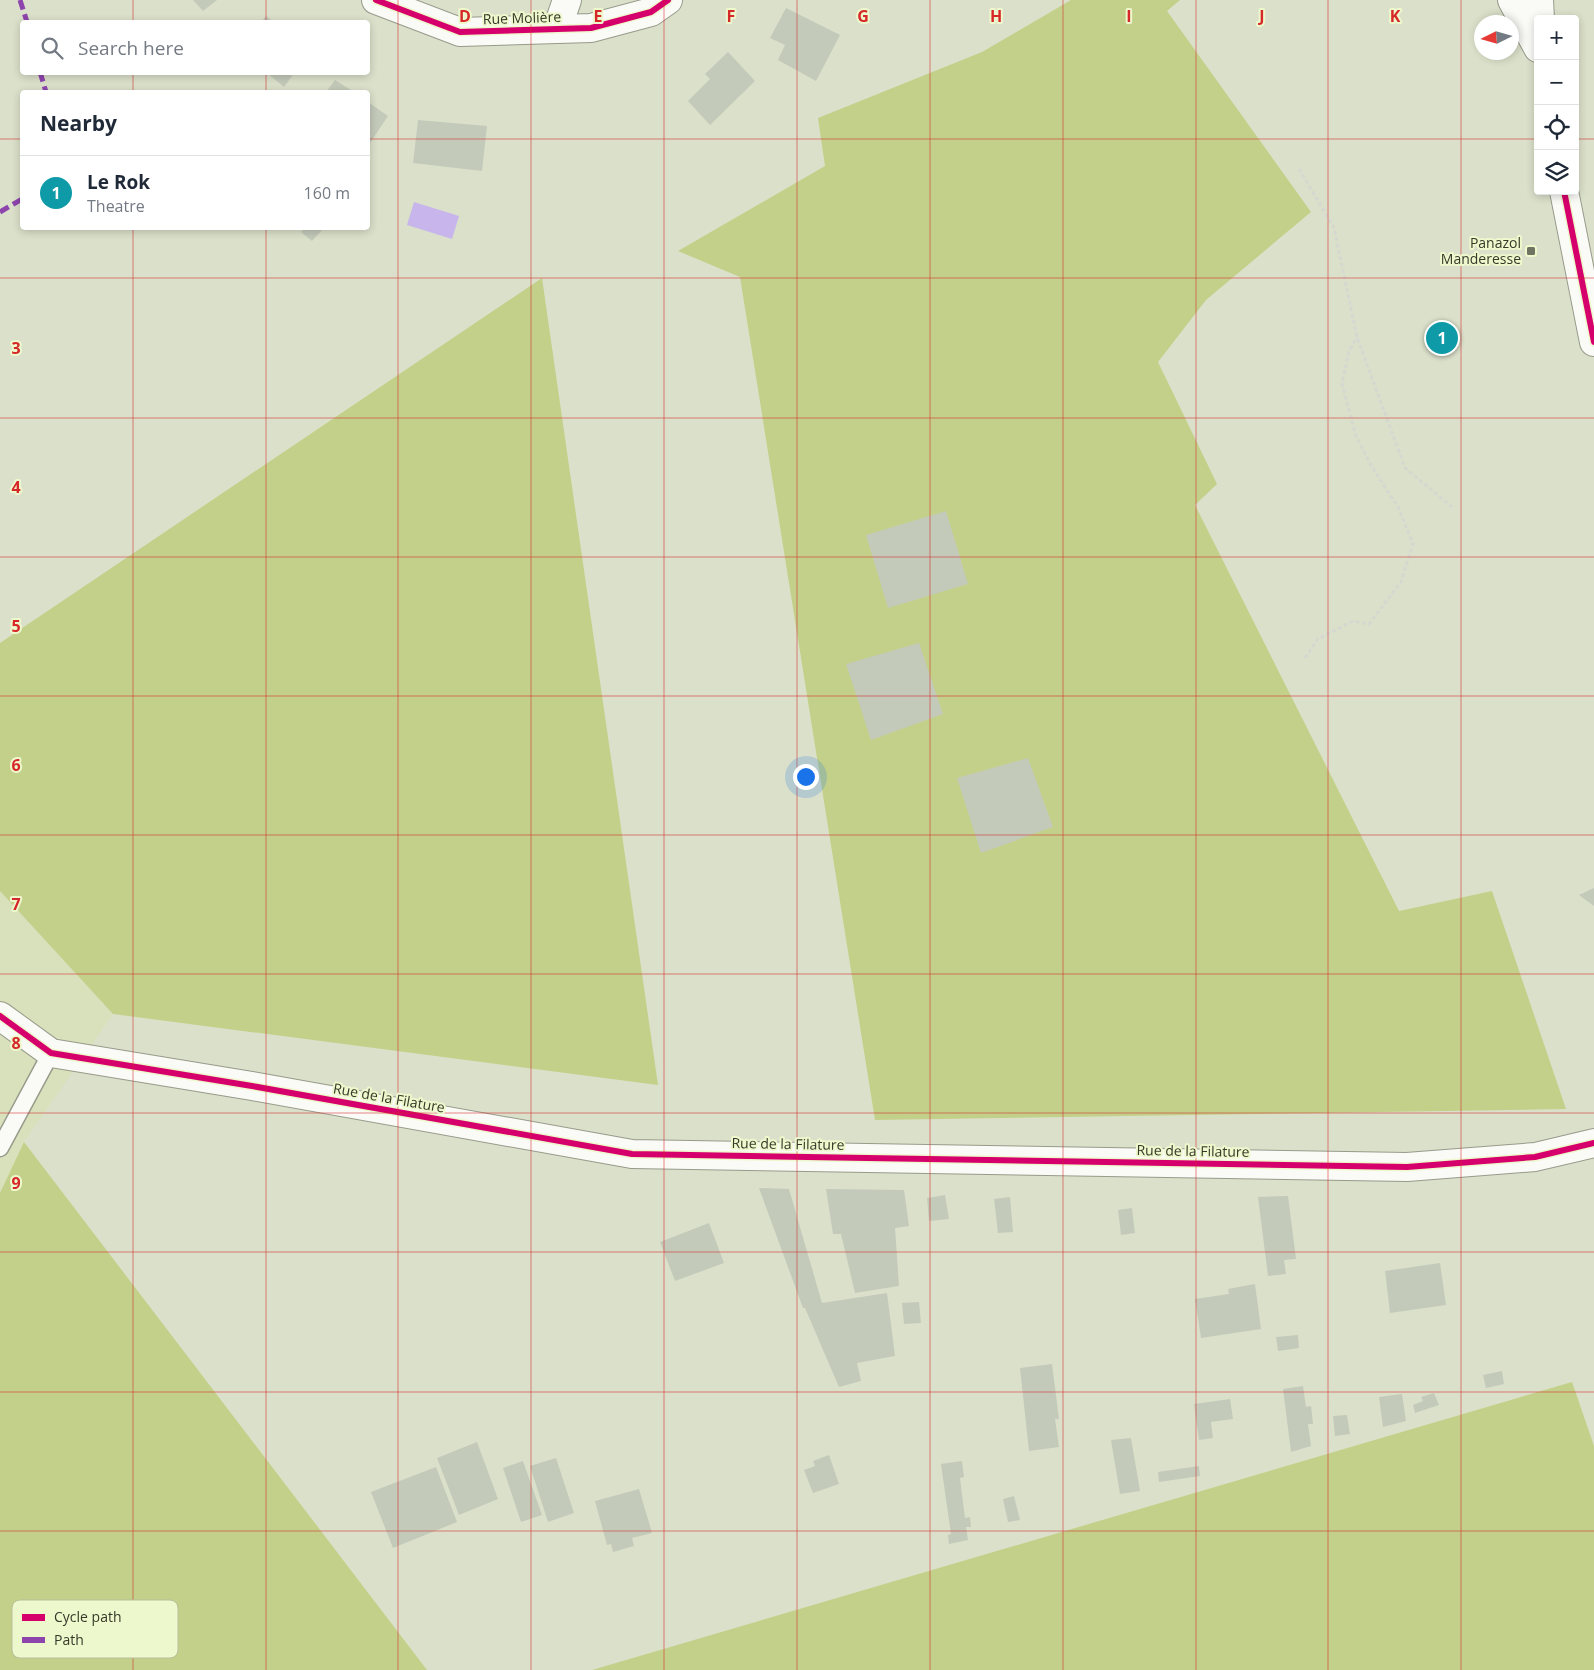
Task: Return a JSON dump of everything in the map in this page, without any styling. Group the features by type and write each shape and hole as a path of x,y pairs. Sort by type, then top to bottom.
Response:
{"street":[{"name":"Rue Molière","path":"376,0 460,32 591,28 651,12 668,0"},
{"name":"Rue Molière","path":"557,29 567,0"},
{"path":"1512,0 1534,41"},
{"path":"1539,0 1540,15"},
{"path":"1565,195 1594,342"},
{"name":"Rue de la Filature","path":"0,1016 51,1053 252,1086 632,1154 1407,1167 1534,1157 1594,1143"}],"lane":[{"path":"0,1148 51,1053"}],"path":[{"path":"1299,169 1334,228 1357,337 1406,468 1452,507"},
{"path":"1305,658 1318,639 1353,621 1369,624 1401,582 1413,544 1398,507 1372,467 1356,436 1342,384 1349,351 1357,337"}],"shaded area":[{"path":"414,202 459,216 452,239 407,225"},
{"path":"0,891 113,1014 24,1142 0,1193"}],"green space":[{"path":"1071,0 1180,0 1167,11 1311,212 1206,300 1158,362 1217,484 1195,505 1399,911 1492,891 1566,1109 875,1120 740,277 678,251 825,166 818,118 982,52"},
{"path":"542,278 658,1085 113,1014 0,891 0,643"},
{"path":"24,1142 427,1670 0,1670 0,1193"},
{"path":"1572,1382 1594,1446 1594,1670 592,1670"}],"building":[{"path":"193,0 217,0 203,11"},
{"path":"786,8 840,35 816,81 778,60 785,45 770,38"},
{"path":"266,16 271,20 263,20"},
{"path":"728,52 755,81 710,125 688,101 710,79 705,74"},
{"path":"270,75 293,75 284,87"},
{"path":"335,80 351,90 328,90"},
{"path":"370,103 388,116 370,143"},
{"path":"418,120 487,126 482,171 413,163"},
{"path":"303,230 322,230 312,241 301,232"},
{"path":"946,511 968,584 888,608 866,535"},
{"path":"919,643 943,714 871,740 846,664"},
{"path":"1028,758 1053,827 981,853 957,778"},
{"path":"1594,888 1594,906 1579,895"},
{"path":"759,1188 789,1189 822,1303 887,1293 895,1356 857,1363 861,1381 839,1387 805,1308 803,1308"},
{"path":"826,1189 904,1190 909,1226 895,1228 899,1286 855,1293 841,1234 833,1234"},
{"path":"945,1195 949,1219 929,1221 927,1198"},
{"path":"1288,1196 1296,1259 1284,1260 1286,1274 1268,1276 1258,1197"},
{"path":"1010,1197 1013,1232 998,1233 994,1199"},
{"path":"1132,1208 1135,1233 1121,1235 1118,1210"},
{"path":"709,1223 724,1263 675,1281 660,1242"},
{"path":"1440,1263 1446,1305 1390,1313 1385,1271"},
{"path":"1255,1284 1261,1329 1201,1338 1195,1299 1229,1294 1228,1289"},
{"path":"919,1302 921,1323 904,1324 902,1303"},
{"path":"1298,1335 1299,1348 1278,1351 1276,1337"},
{"path":"1052,1364 1059,1419 1055,1419 1059,1447 1029,1451 1020,1368"},
{"path":"1502,1371 1504,1384 1486,1388 1483,1375"},
{"path":"1303,1386 1306,1407 1311,1406 1313,1424 1308,1424 1311,1446 1291,1452 1283,1389"},
{"path":"1434,1393 1439,1405 1415,1413 1413,1405 1423,1401 1421,1397"},
{"path":"1402,1394 1406,1421 1383,1427 1379,1397"},
{"path":"1230,1399 1233,1419 1211,1422 1213,1438 1199,1440 1194,1404"},
{"path":"1347,1415 1350,1434 1335,1436 1333,1416"},
{"path":"1131,1438 1140,1491 1120,1494 1111,1440"},
{"path":"477,1442 498,1499 459,1515 437,1458"},
{"path":"829,1455 839,1484 813,1493 804,1470 815,1466 813,1461"},
{"path":"556,1458 574,1513 548,1522 530,1466"},
{"path":"523,1461 542,1515 521,1522 503,1468"},
{"path":"962,1461 964,1477 960,1478 965,1518 970,1517 971,1527 966,1527 968,1540 949,1544 948,1535 951,1534 941,1464"},
{"path":"1199,1466 1200,1476 1159,1482 1158,1472"},
{"path":"436,1467 457,1522 393,1548 371,1492"},
{"path":"639,1489 652,1533 632,1538 634,1546 613,1552 611,1544 607,1545 595,1501"},
{"path":"1014,1496 1020,1520 1008,1522 1003,1499"}],"marked path":[{"path":"20,0 26,20"},
{"path":"41,75 45,90"},
{"path":"0,212 20,200"}],"cycle path":[{"path":"376,0 460,32 591,28 651,12 668,0"},
{"path":"1565,195 1594,342"},
{"path":"0,1016 51,1053 252,1086 632,1154 1407,1167 1535,1157 1594,1143"}],"place":[{"name":"Panazol Manderesse","path":"1531,251"},
{"name":"Le Rok","path":"1442,338"}]}
